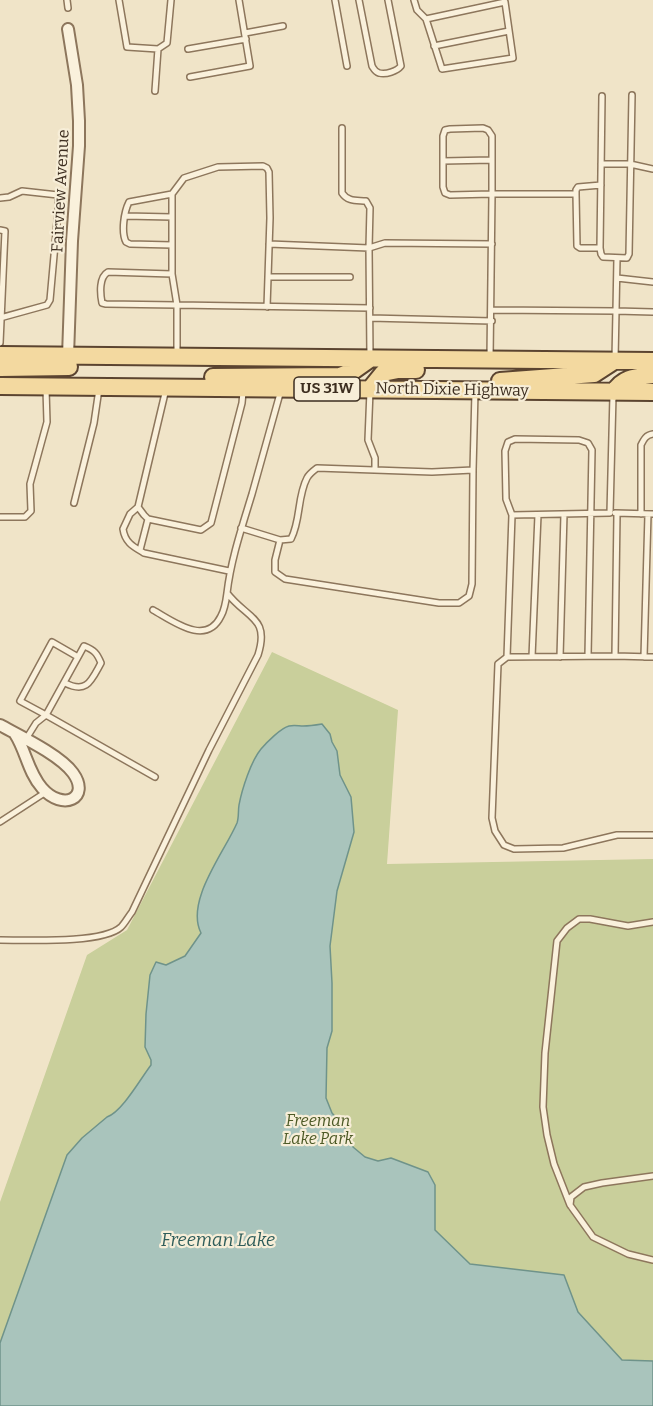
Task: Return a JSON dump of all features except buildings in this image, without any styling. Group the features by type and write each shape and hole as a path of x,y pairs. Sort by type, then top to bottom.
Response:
{"main road":[{"name":"North Dixie Highway","path":"0,355 653,361"},
{"path":"0,368 216,364 227,358"},
{"path":"174,387 198,377 340,376 353,371 370,359"},
{"path":"376,390 383,373 398,370 512,369 520,367 528,360"},
{"path":"376,390 396,380 497,381 594,374 615,360"},
{"path":"614,392 619,384 634,377 653,375"},
{"name":"North Dixie Highway","path":"0,386 653,392"}],"street":[{"name":"Fairview Avenue","path":"68,29 80,121 72,241 68,356"},
{"path":"0,725 58,758 71,770 78,787 74,798 61,801 46,792 33,774 20,737"}],"lane":[{"path":"67,0 68,8"},
{"path":"119,0 127,47 158,49 167,43 171,0"},
{"path":"190,77 250,66 239,0"},
{"path":"334,0 347,66"},
{"path":"359,0 372,66 379,73 396,71 401,66 388,0"},
{"path":"414,0 417,10 426,19 442,69 513,58 505,2 426,19"},
{"path":"188,49 283,26"},
{"path":"434,46 509,31"},
{"path":"155,91 158,49"},
{"path":"602,96 600,248 603,257 627,258 629,254 632,95"},
{"path":"342,128 342,194 351,200 366,201 370,208 370,359"},
{"path":"490,360 492,321 492,194 492,160 492,136 488,130 483,128 445,130 443,187 445,193 450,195 492,194 576,194"},
{"path":"443,161 492,160"},
{"path":"602,164 630,164 653,169"},
{"path":"177,357 177,305 172,274 172,194 184,178 218,167 263,166 267,168 269,172 269,244 267,307"},
{"path":"600,248 577,246 576,194 578,187 601,185"},
{"path":"0,198 22,192 58,195 50,300 46,305 1,318"},
{"path":"172,194 129,202 124,216 126,243 172,245"},
{"path":"124,216 172,217"},
{"path":"0,231 5,231 0,343"},
{"path":"269,244 369,248 385,243 492,244"},
{"path":"615,360 617,258"},
{"path":"172,274 108,272 102,278 102,303 370,308"},
{"path":"268,277 350,277"},
{"path":"617,278 653,282"},
{"path":"492,310 653,312"},
{"path":"370,318 492,321"},
{"path":"0,517 25,517 30,511 30,484 46,422 46,387"},
{"path":"74,503 94,423 99,387"},
{"path":"174,387 138,507 130,514 123,529 126,541 144,553 230,571"},
{"path":"138,507 148,519 195,530 201,530 210,524 244,388"},
{"path":"153,610 188,629 203,632 215,626 222,614 241,528 281,389"},
{"path":"375,470 375,458 368,440 376,390"},
{"path":"280,540 275,560 275,572 285,579 440,603 459,603 469,596 472,584 475,391"},
{"path":"610,513 614,392"},
{"path":"644,657 647,514 641,446 644,439 653,434"},
{"path":"507,657 512,515 506,499 505,451 508,442 514,439 579,440 588,442 592,450 588,656"},
{"path":"241,528 280,540 291,539 296,530 303,489 308,475 317,468 432,472 474,470"},
{"path":"615,656 617,513"},
{"path":"560,657 564,514"},
{"path":"512,515 647,514"},
{"path":"532,657 538,515"},
{"path":"140,550 148,519"},
{"path":"0,940 78,939 102,935 120,929 132,912 262,643 262,634 257,622 235,604 227,593"},
{"path":"78,657 52,642 20,701 155,777"},
{"path":"20,737 46,715 64,682 84,646 93,649 98,654 101,663 90,684 81,687 64,682"},
{"path":"653,657 507,657 498,664 492,819 495,831 504,845 514,849 563,848 617,834 653,835"},
{"path":"0,822 46,792"},
{"path":"653,922 628,926 579,919 567,928 557,941 544,1069 543,1107 554,1164 570,1205 592,1237 627,1254 653,1260"},
{"path":"570,1205 571,1197 584,1187 653,1176"}],"green space":[{"name":"Freeman Lake Park","path":"272,652 398,710 387,864 653,859 653,1406 0,1406 0,1202 87,955 127,930"}],"water":[{"name":"Freeman Lake","path":"322,724 330,734 337,751 340,775 351,797 354,832 337,891 330,946 332,1031 327,1048 326,1098 332,1113 345,1128 353,1147 365,1157 378,1161 391,1158 428,1172 435,1185 435,1230 470,1264 564,1275 578,1312 622,1360 653,1361 653,1406 0,1406 0,1343 67,1155 82,1138 119,1109 151,1065 145,1047 146,1014 150,975 156,962 166,965 185,956 201,933 197,920 202,892 237,823 242,791 257,754 270,739 286,727"}]}
